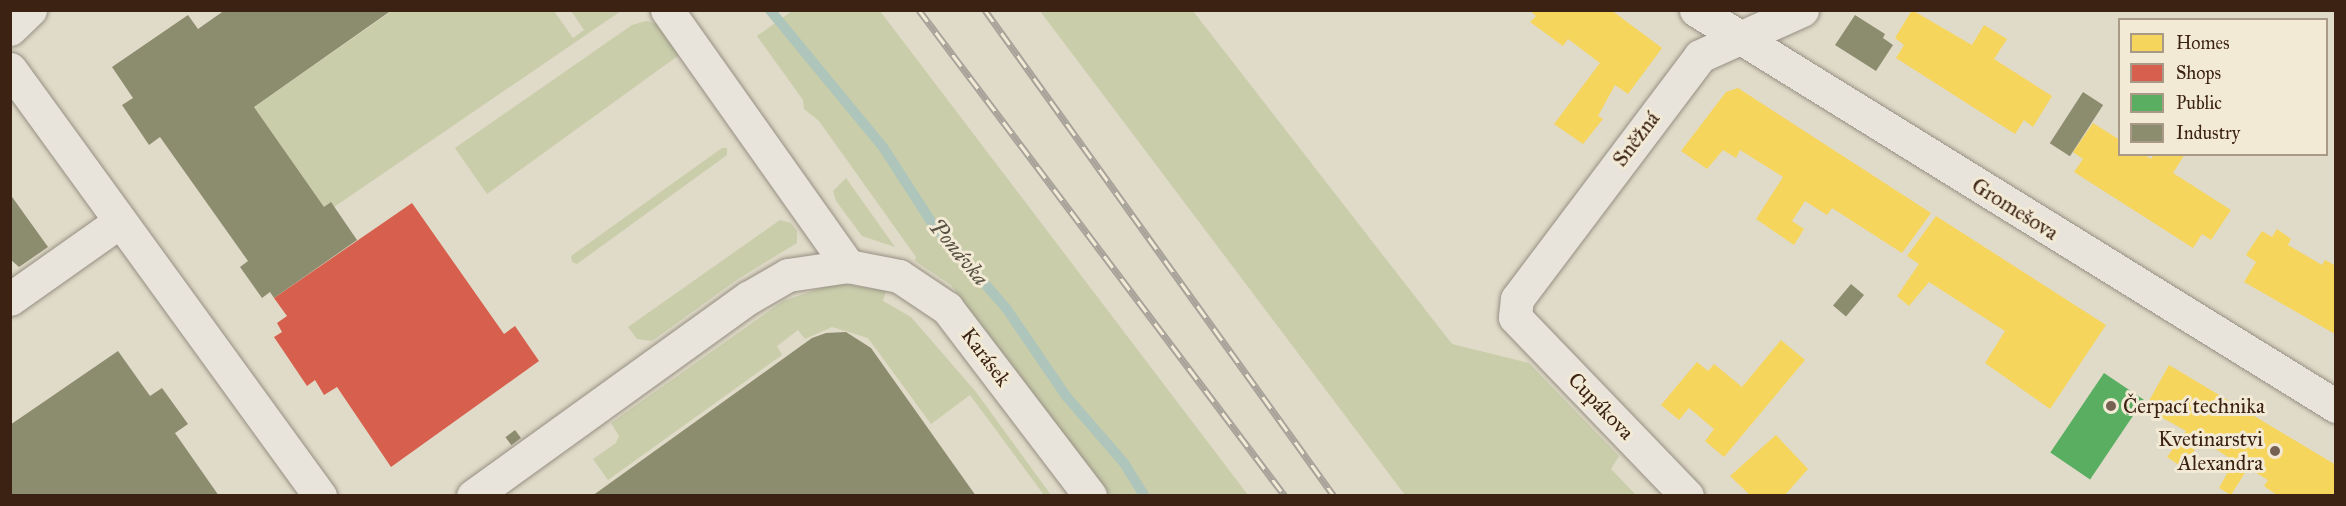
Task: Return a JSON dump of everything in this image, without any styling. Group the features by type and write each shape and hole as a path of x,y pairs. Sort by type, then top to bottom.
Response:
{"street":[{"path":"10,29 30,10"},
{"path":"667,10 848,266"},
{"name":"Gromešova","path":"1696,10 1740,40 2336,406"},
{"name":"Sněžná","path":"1515,317 1517,299 1700,56 1740,40 1802,10"},
{"path":"10,69 119,222 320,495"},
{"path":"10,299 119,222"},
{"name":"Karásek","path":"473,495 778,281 816,268 848,266 899,276 932,296 960,321 1090,495"},
{"name":"Cupákova","path":"1515,317 1687,495"}],"green space":[{"path":"392,11 554,11 573,38 584,30 571,11 621,11 334,207 324,207 254,107"},
{"path":"792,11 880,11 1248,495 1110,495 951,285 915,261 916,257 819,121 804,109 803,100 757,36"},
{"path":"1040,11 1193,11 1452,344 1529,363 1619,456 1611,469 1636,495 1405,495"},
{"path":"646,21 666,26 686,50 487,194 455,148 632,25"},
{"path":"722,148 727,148 727,155 577,264 572,262 571,256"},
{"path":"846,178 895,247 862,236 836,201 833,191"},
{"path":"780,220 791,223 797,231 797,243 738,279 652,341 637,339 628,327"},
{"path":"836,283 886,291 883,301 911,317 976,392 1051,495 1044,495 970,395 931,424 868,338 832,327 805,339 798,330 777,346 782,355 608,480 593,459 616,443 619,436 611,423 783,301"}],"building: Homes":[{"path":"1529,10 1611,10 1662,48 1628,94 1615,85 1598,116 1603,119 1583,144 1554,124 1600,63 1568,39 1563,46 1530,22 1536,16"},
{"path":"1912,10 1972,45 1984,25 2007,39 1994,59 2052,96 2033,127 2024,120 2015,134 1896,58 1904,45 1895,38"},
{"path":"1738,88 1931,213 1902,253 1832,208 1827,215 1805,201 1792,221 1804,229 1794,245 1756,219 1783,177 1740,150 1736,158 1723,150 1707,169 1681,151 1726,92"},
{"path":"2093,123 2118,139 2118,156 2146,156 2151,159 2153,156 2184,156 2173,173 2231,210 2211,240 2202,234 2193,248 2074,172 2083,159 2073,152"},
{"path":"1936,216 2106,325 2050,409 1985,363 2005,331 1929,282 1909,306 1897,296 1919,264 1907,256"},
{"path":"2277,229 2291,239 2288,245 2322,265 2325,260 2336,266 2335,334 2244,282 2256,262 2246,255 2262,231 2272,237"},
{"path":"1781,340 1805,360 1724,457 1705,441 1714,429 1689,408 1679,420 1661,405 1697,362 1708,371 1714,364 1742,387"},
{"path":"2169,365 2336,465 2336,496 2278,496 2264,486 2268,480 2248,468 2231,495 2219,488 2234,461 2202,440 2182,467 2167,457 2186,431 2145,408"},
{"path":"1776,435 1808,469 1784,496 1751,496 1730,476"}],"building: Shops":[{"path":"412,203 504,334 515,326 539,361 391,467 337,387 324,395 315,380 307,386 274,337 282,332 277,323 287,316 274,298"}],"building: Public":[{"path":"2104,373 2144,400 2090,479 2050,453"}],"building: Industry":[{"path":"225,10 392,10 254,107 324,207 331,202 357,240 274,298 270,292 262,298 240,267 248,261 160,137 149,145 122,105 133,98 112,67 188,15 198,29"},
{"path":"1855,15 1885,34 1883,38 1893,45 1876,71 1835,45"},
{"path":"2083,92 2103,105 2070,156 2050,143"},
{"path":"10,194 48,247 19,267 10,259"},
{"path":"1851,284 1864,295 1846,316 1833,305"},
{"path":"846,332 871,348 976,496 592,496 812,338 826,333"},
{"path":"118,351 150,396 162,388 188,424 175,433 219,496 10,496 10,425"},
{"path":"515,430 521,438 511,445 505,437"}],"waterway":[{"name":"Ponávka","path":"770,10 883,147 934,226 1006,308 1066,396 1124,463 1145,496"}],"railway":[{"path":"919,10 1285,496"},
{"path":"985,10 1334,496"}],"place":[{"name":"Čerpací technika","path":"2111,406"},
{"name":"Kvetinarstvi Alexandra","path":"2275,451"}]}
